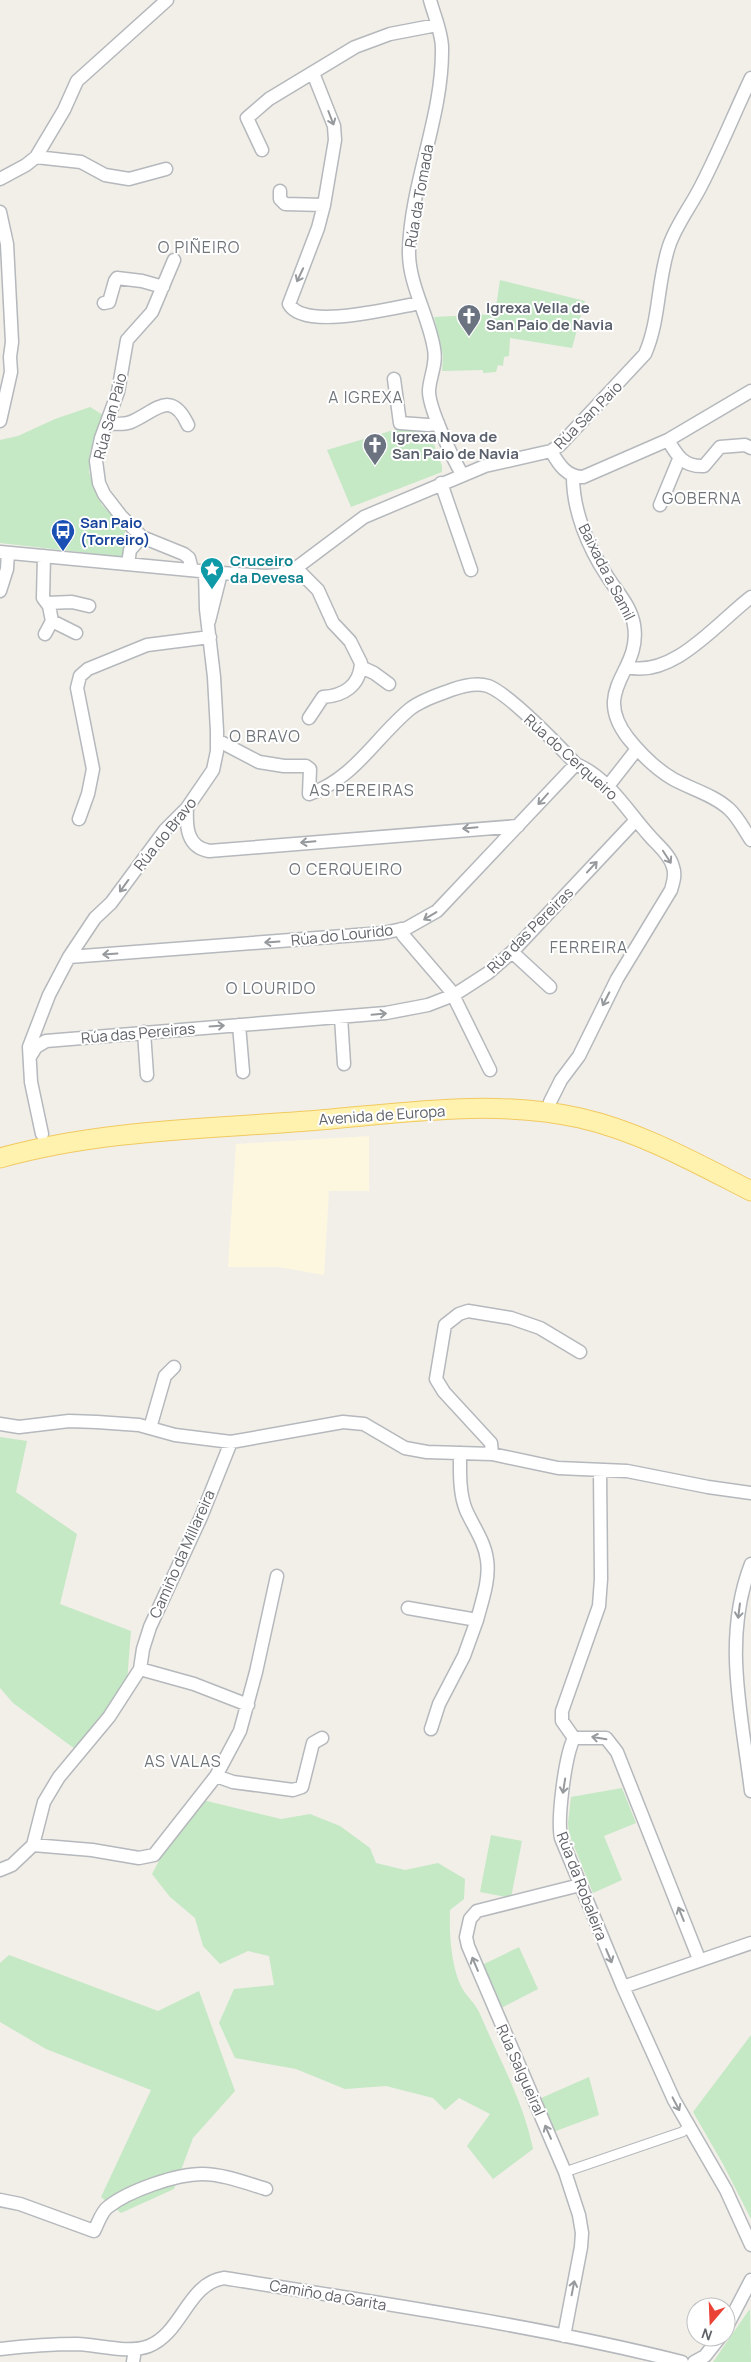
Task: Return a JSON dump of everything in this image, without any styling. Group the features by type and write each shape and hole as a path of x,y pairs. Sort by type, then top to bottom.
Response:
{"main road":[{"name":"Avenida de Europa","path":"0,1146 42,1134 195,1119 502,1098 550,1102 599,1113 634,1124 751,1179"},
{"name":"Avenida de Europa","path":"0,1158 38,1147 153,1133 460,1109 520,1110 581,1118 632,1134 751,1191"}],"street":[{"path":"0,179 26,165 36,157 64,110 77,81 167,0"},
{"name":"Rúa da Tomada","path":"430,0 443,46 430,135 413,214 408,252 420,303 435,350 435,365 428,391 438,423 462,474"},
{"path":"262,150 247,118 269,99 355,47 390,34 437,25"},
{"path":"313,73 335,133 324,205 310,253 288,300 291,308 309,317 326,318 420,303"},
{"name":"Rúa San Paio","path":"4,552 221,573 279,575 296,568 353,523 462,474 485,466 551,451 586,419 645,354 651,340 658,310 664,262 669,244 701,186 751,78"},
{"path":"36,157 81,162 105,175 129,179 166,169"},
{"path":"280,191 280,198 285,204 324,205"},
{"path":"0,212 7,244 12,342 5,354 11,372 0,421"},
{"name":"Rúa San Paio","path":"174,260 152,312 127,340 118,392 96,461 99,483 110,503 142,537 184,554 199,571"},
{"path":"104,303 109,302 114,281 118,278 142,281 163,287"},
{"path":"394,379 400,423 428,425 438,423"},
{"path":"551,451 565,471 573,477 583,477 668,440 751,391"},
{"path":"107,424 130,423 154,408 163,405 176,406 182,411 188,425"},
{"path":"668,440 679,459 698,467 704,466 720,447 745,445 751,448"},
{"path":"660,504 679,459"},
{"name":"Baixada a Samil","path":"573,477 573,493 578,515 600,565 631,614 635,636 627,667 617,683 614,706 621,727 637,749 672,778 729,809 742,824 751,840"},
{"path":"441,483 471,570"},
{"path":"128,564 130,550 142,537"},
{"path":"0,591 7,569 4,552"},
{"path":"44,556 43,598 47,603 52,621 45,634"},
{"path":"296,568 318,590 333,623 350,641 357,653 361,667 358,678 349,690 340,694 323,697 309,718"},
{"name":"Rúa do Bravo","path":"42,1134 32,1082 30,1057 31,1040 49,995 69,957 95,918 112,903 165,830 187,808 213,770 217,740 209,621 199,571"},
{"name":"Rúa do Bravo","path":"209,621 221,573"},
{"path":"627,667 637,670 669,663 723,623 751,597"},
{"path":"47,603 72,602 88,606"},
{"path":"52,621 76,633"},
{"path":"79,819 88,794 93,768 77,688 80,676 88,669 147,645 210,637"},
{"path":"361,667 374,673 389,684"},
{"name":"Rúa do Cerqueiro","path":"217,740 259,762 284,766 306,766 310,769 309,794 323,789 342,776 363,758 410,708 432,697 472,684 488,686 507,697 576,764 589,769 608,786 636,820"},
{"path":"608,786 637,749"},
{"name":"Rúa do Lourido","path":"69,957 383,933 400,929 438,911 576,764"},
{"path":"187,808 188,836"},
{"path":"550,1102 561,1080 579,1056 616,979 671,890 674,867 665,853 636,820"},
{"name":"Rúa das Pereiras","path":"46,1040 341,1017 407,1010 454,995 488,973 512,952 636,820"},
{"path":"165,830 188,836 197,847 209,851 518,826"},
{"path":"400,929 454,995 490,1070"},
{"path":"512,952 550,987"},
{"path":"341,1017 344,1064"},
{"path":"30,1057 36,1047 46,1040 40,1035 38,1024"},
{"path":"239,1025 243,1072"},
{"path":"144,1032 147,1074"},
{"path":"492,1454 491,1443 444,1392 436,1379 445,1326 459,1314 468,1311 511,1318 540,1328 580,1352"},
{"path":"150,1428 165,1376 174,1367"},
{"path":"0,1424 19,1427 78,1421 139,1425 184,1437 231,1442 343,1422 364,1424 405,1448 492,1454 558,1468 627,1471 708,1487 751,1493"},
{"name":"Camiño da Millareira","path":"33,1845 44,1802 59,1777 109,1717 140,1669 143,1649 150,1627 201,1517 231,1442"},
{"path":"431,1729 439,1704 464,1656 477,1620 487,1576 487,1558 480,1537 465,1508 460,1473 460,1453"},
{"path":"600,1470 601,1579 599,1606 562,1711 562,1721 574,1738 606,1738 617,1752 699,1959"},
{"path":"751,1564 740,1602 735,1648 736,1673 751,1785"},
{"path":"0,1870 12,1865 33,1845 92,1850 139,1858 154,1855 216,1776 240,1731 248,1705 277,1576"},
{"path":"408,1608 477,1620"},
{"path":"140,1669 194,1684 248,1705"},
{"path":"216,1776 233,1782 293,1790 302,1787 312,1743 322,1738"},
{"name":"Rúa da Robaleira","path":"574,1738 569,1755 558,1826 561,1838 623,1987 674,2100 726,2190 751,2245"},
{"name":"Rúa Salgueiral","path":"564,2336 582,2233 579,2215 565,2172 494,2009 466,1938 470,1920 477,1911 580,1885"},
{"path":"623,1987 699,1959 751,1943"},
{"path":"565,2172 682,2132 689,2127"},
{"path":"0,2200 20,2204 94,2231 106,2208 130,2194 187,2175 204,2174 266,2188"},
{"name":"Camiño da Garita","path":"0,2349 34,2345 78,2344 134,2356 161,2339 203,2288 214,2279 224,2278 564,2336 682,2362"},
{"path":"736,2309 751,2280"},
{"path":"694,2362 705,2356 712,2347"}],"shaded area":[{"path":"369,1136 369,1191 329,1191 324,1275 279,1267 228,1267 236,1144"}],"green space":[{"path":"500,280 585,301 572,348 510,338 509,356 504,357 503,366 498,365 496,372 483,373 483,370 442,371 443,356 434,317 495,314"},
{"path":"90,407 103,415 90,452 89,472 102,505 125,527 125,555 123,557 0,543 0,440 18,436 55,419"},
{"path":"428,428 442,466 442,472 351,507 327,450 397,429"},
{"path":"0,1437 27,1441 16,1492 77,1534 60,1604 131,1631 126,1694 79,1752 13,1703 0,1688"},
{"path":"622,1788 636,1823 604,1836 622,1880 593,1893 569,1834 568,1823 571,1797"},
{"path":"203,1800 281,1819 310,1814 340,1826 370,1848 376,1863 405,1870 438,1863 465,1879 464,1899 450,1910 450,1939 455,1970 462,1988 478,2010 510,2080 529,2131 533,2149 493,2179 467,2146 490,2114 459,2098 445,2110 433,2098 386,2086 345,2089 296,2069 235,2058 219,2023 234,1989 274,1985 269,1956 248,1951 220,1964 203,1946 195,1918 170,1897 152,1874 169,1842 192,1818"},
{"path":"491,1835 522,1841 511,1898 480,1892"},
{"path":"519,1947 538,1989 501,2008 482,1965"},
{"path":"9,1955 158,2011 199,1991 235,2091 193,2138 174,2189 121,2213 101,2197 151,2090 46,2049 0,2022 0,1963"},
{"path":"751,2035 751,2219 723,2164 693,2112"},
{"path":"589,2077 599,2115 553,2132 539,2099"},
{"path":"749,2310 751,2362 713,2362 723,2347 736,2347 736,2329"}],"place":[{"name":"Igrexa Vella de San Paio de Navia","path":"469,337"},
{"name":"Igrexa Nova de San Paio de Navia","path":"375,466"},
{"name":"San Paio (Torreiro)","path":"63,552"},
{"name":"Cruceiro da Devesa","path":"212,590"}],"district":[{"name":"O PIÑEIRO","path":"199,247"},
{"name":"A IGREXA","path":"366,397"},
{"name":"GOBERNA","path":"702,498"},
{"name":"O BRAVO","path":"265,736"},
{"name":"AS PEREIRAS","path":"362,790"},
{"name":"O CERQUEIRO","path":"346,869"},
{"name":"FERREIRA","path":"589,947"},
{"name":"O LOURIDO","path":"271,988"},
{"name":"AS VALAS","path":"183,1761"}]}
